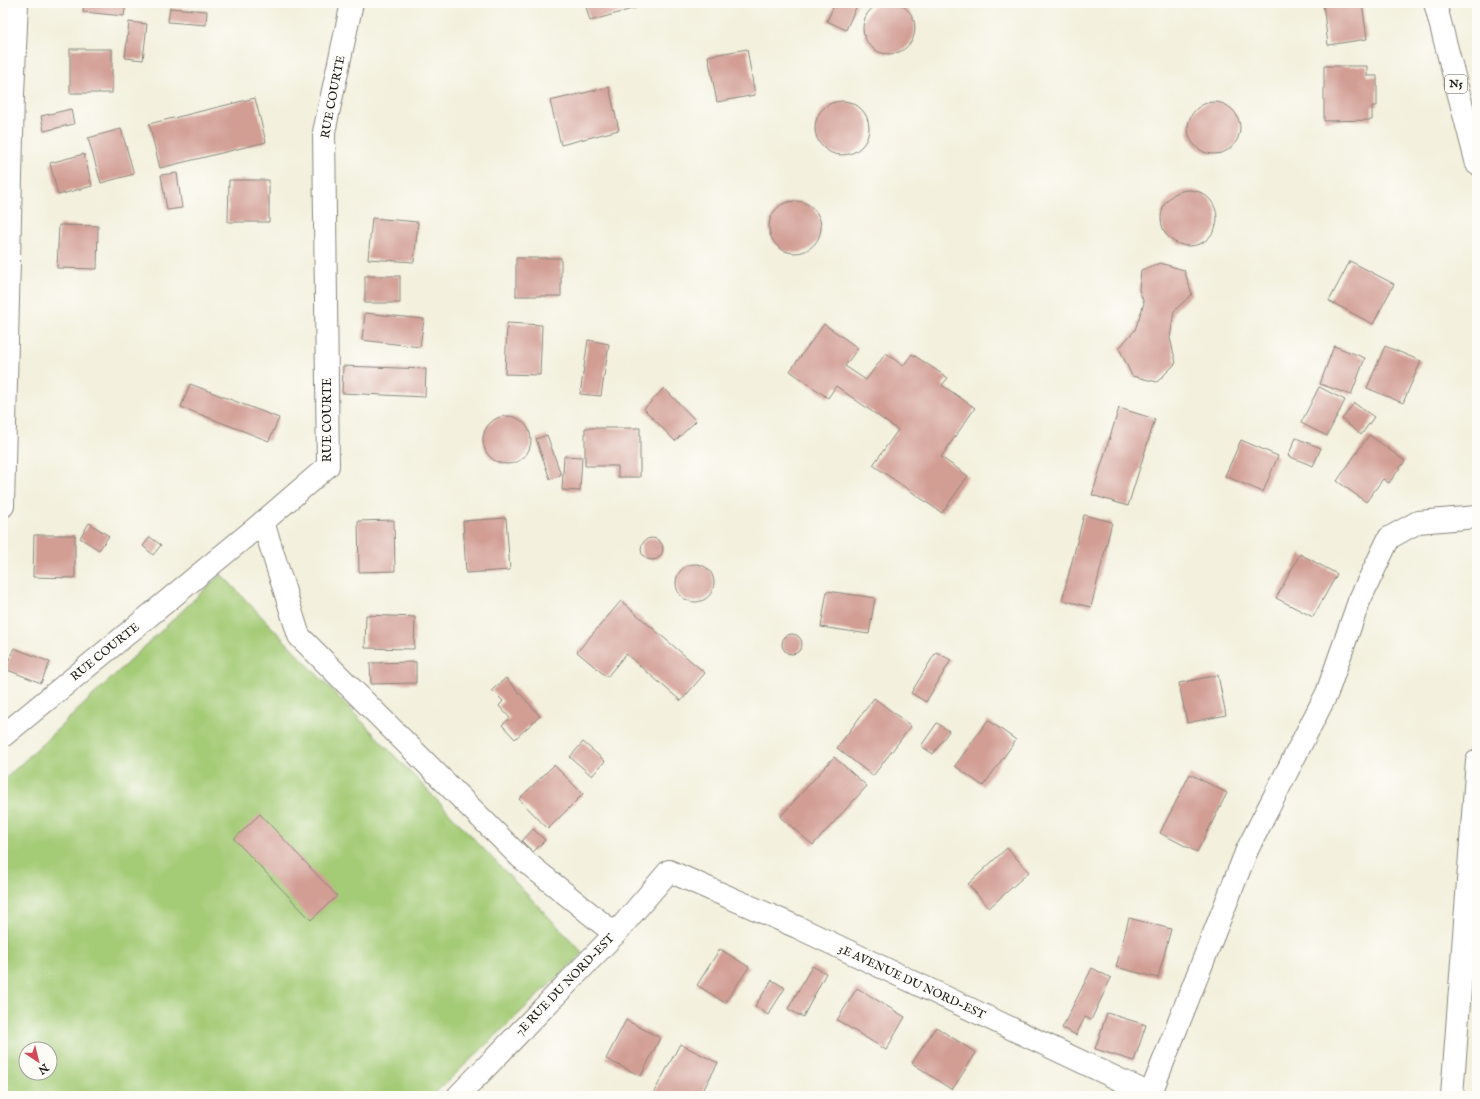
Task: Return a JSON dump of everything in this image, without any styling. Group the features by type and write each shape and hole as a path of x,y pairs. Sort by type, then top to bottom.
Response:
{"main road":[{"path":"3,506 13,94 17,3"},
{"name":"RUE COURTE","path":"3,736 263,522 328,466 324,132 352,3"},
{"name":"N5","path":"1435,3 1477,164"},
{"path":"1152,1095 1247,850 1327,693 1359,601 1389,538 1418,522 1477,517"},
{"path":"263,522 299,636 520,857 615,934"},
{"path":"1452,1096 1477,761"},
{"name":"3E AVENUE DU NORD-EST","path":"669,871 797,927 1152,1095"},
{"name":"7E RUE DU NORD-EST","path":"468,1094 615,934 669,871"}],"green space":[{"path":"221,574 583,953 432,1096 3,1096 3,781"}],"building":[{"path":"889,2 903,6 911,14 915,28 911,42 903,50 889,54 875,50 867,42 863,28 867,14 875,6"},
{"path":"84,3 126,3 124,16 83,12"},
{"path":"585,3 645,3 646,5 590,21"},
{"path":"835,3 858,3 846,30 827,21"},
{"path":"1323,3 1362,3 1367,39 1328,45"},
{"path":"170,8 207,11 206,25 168,22"},
{"path":"129,22 147,24 143,60 125,58"},
{"path":"70,49 112,49 112,93 70,93"},
{"path":"747,49 755,95 717,102 708,56"},
{"path":"1324,66 1367,66 1367,76 1377,76 1377,106 1372,106 1372,120 1324,121"},
{"path":"609,87 619,130 561,145 550,101"},
{"path":"255,98 266,142 160,168 149,124"},
{"path":"842,101 857,106 861,109 864,113 869,128 864,143 861,147 857,150 842,155 827,150 823,147 820,143 815,128 820,113 823,109 827,106"},
{"path":"1209,102 1219,102 1229,106 1236,113 1240,123 1240,133 1236,143 1229,150 1219,154 1209,154 1199,150 1192,143 1188,133 1188,123 1192,113 1199,106"},
{"path":"71,109 74,124 44,131 41,116"},
{"path":"121,129 134,174 101,183 88,138"},
{"path":"84,154 92,186 58,195 50,163"},
{"path":"177,173 182,208 167,210 161,175"},
{"path":"229,180 269,180 269,222 228,222"},
{"path":"1189,190 1200,192 1209,198 1215,207 1217,218 1215,229 1209,238 1200,244 1189,246 1178,244 1169,238 1163,229 1161,218 1163,207 1169,198 1178,192"},
{"path":"795,201 805,203 813,209 819,217 821,227 819,237 813,245 805,251 795,253 785,251 777,245 771,237 769,227 771,217 777,209 785,203"},
{"path":"372,218 418,222 414,262 368,259"},
{"path":"59,225 98,226 97,269 57,268"},
{"path":"516,258 561,258 561,296 516,296"},
{"path":"1350,261 1394,284 1373,324 1329,301"},
{"path":"1160,263 1184,270 1192,294 1174,311 1170,338 1176,363 1157,382 1132,376 1119,348 1135,330 1144,303 1139,290 1141,270"},
{"path":"365,276 400,276 400,303 365,303"},
{"path":"365,313 424,319 420,347 362,340"},
{"path":"507,323 542,325 540,375 505,374"},
{"path":"824,324 858,348 845,366 866,380 886,353 903,366 912,354 948,378 942,385 975,408 941,457 968,476 942,513 873,465 898,430 836,386 828,398 790,371"},
{"path":"588,340 609,344 601,396 580,394"},
{"path":"1334,346 1365,358 1351,395 1320,384"},
{"path":"1385,346 1421,361 1403,403 1367,388"},
{"path":"343,366 426,369 425,397 342,393"},
{"path":"190,384 279,418 269,441 181,407"},
{"path":"1319,387 1345,400 1327,436 1301,423"},
{"path":"664,388 696,421 675,441 644,409"},
{"path":"1354,403 1374,417 1361,435 1342,419"},
{"path":"1119,408 1155,419 1128,506 1092,495"},
{"path":"502,416 512,416 521,420 527,426 530,431 530,449 521,460 512,464 502,464 493,460 487,454 483,445 483,435 487,426 493,420"},
{"path":"585,428 640,428 640,477 618,477 618,466 585,466"},
{"path":"547,435 561,475 550,479 536,439"},
{"path":"1369,435 1405,461 1389,483 1383,479 1366,502 1337,481"},
{"path":"1296,438 1321,448 1313,466 1288,456"},
{"path":"1241,440 1278,456 1263,492 1225,476"},
{"path":"564,456 582,457 580,491 562,490"},
{"path":"1084,515 1112,522 1091,607 1062,600"},
{"path":"506,518 510,570 466,573 463,521"},
{"path":"394,520 395,571 359,572 358,521"},
{"path":"89,523 109,536 99,550 80,538"},
{"path":"34,535 75,535 75,578 33,577"},
{"path":"150,537 161,545 153,555 143,546"},
{"path":"648,538 656,538 663,545 663,553 656,560 648,560 641,553 641,545"},
{"path":"1300,554 1337,574 1313,617 1276,598"},
{"path":"691,564 699,564 706,567 711,572 714,583 711,594 706,599 699,602 691,602 684,599 679,594 676,587 676,579 679,572 684,567"},
{"path":"827,591 875,598 869,634 821,627"},
{"path":"621,601 705,673 681,701 626,654 607,677 577,652"},
{"path":"366,615 415,617 414,649 365,648"},
{"path":"788,634 796,634 802,640 802,648 796,654 788,654 782,648 782,640"},
{"path":"14,648 50,662 41,683 5,669"},
{"path":"936,652 951,660 926,702 911,693"},
{"path":"416,662 416,683 371,684 370,663"},
{"path":"1218,675 1226,715 1187,723 1179,683"},
{"path":"506,678 540,716 515,739 502,725 510,718 499,706 503,701 492,690"},
{"path":"874,698 911,726 873,776 837,748"},
{"path":"988,720 1016,740 983,786 955,766"},
{"path":"937,723 949,731 933,754 921,746"},
{"path":"583,742 605,761 592,776 570,757"},
{"path":"834,757 867,786 813,845 780,817"},
{"path":"554,765 583,794 548,829 519,799"},
{"path":"1190,774 1227,793 1197,852 1160,833"},
{"path":"260,814 337,896 311,920 234,839"},
{"path":"533,829 545,840 533,852 522,841"},
{"path":"1007,848 1029,872 989,908 968,884"},
{"path":"1129,918 1171,929 1158,978 1116,967"},
{"path":"720,949 749,967 725,1003 697,985"},
{"path":"812,966 826,973 803,1017 788,1009"},
{"path":"1092,968 1111,978 1091,1020 1085,1017 1076,1035 1062,1028"},
{"path":"772,980 785,988 768,1015 755,1006"},
{"path":"857,988 905,1017 886,1050 837,1020"},
{"path":"1107,1013 1146,1025 1134,1061 1095,1049"},
{"path":"626,1020 660,1038 641,1076 606,1059"},
{"path":"936,1027 976,1053 952,1090 912,1063"},
{"path":"680,1044 718,1063 700,1096 657,1096 653,1094"}]}
